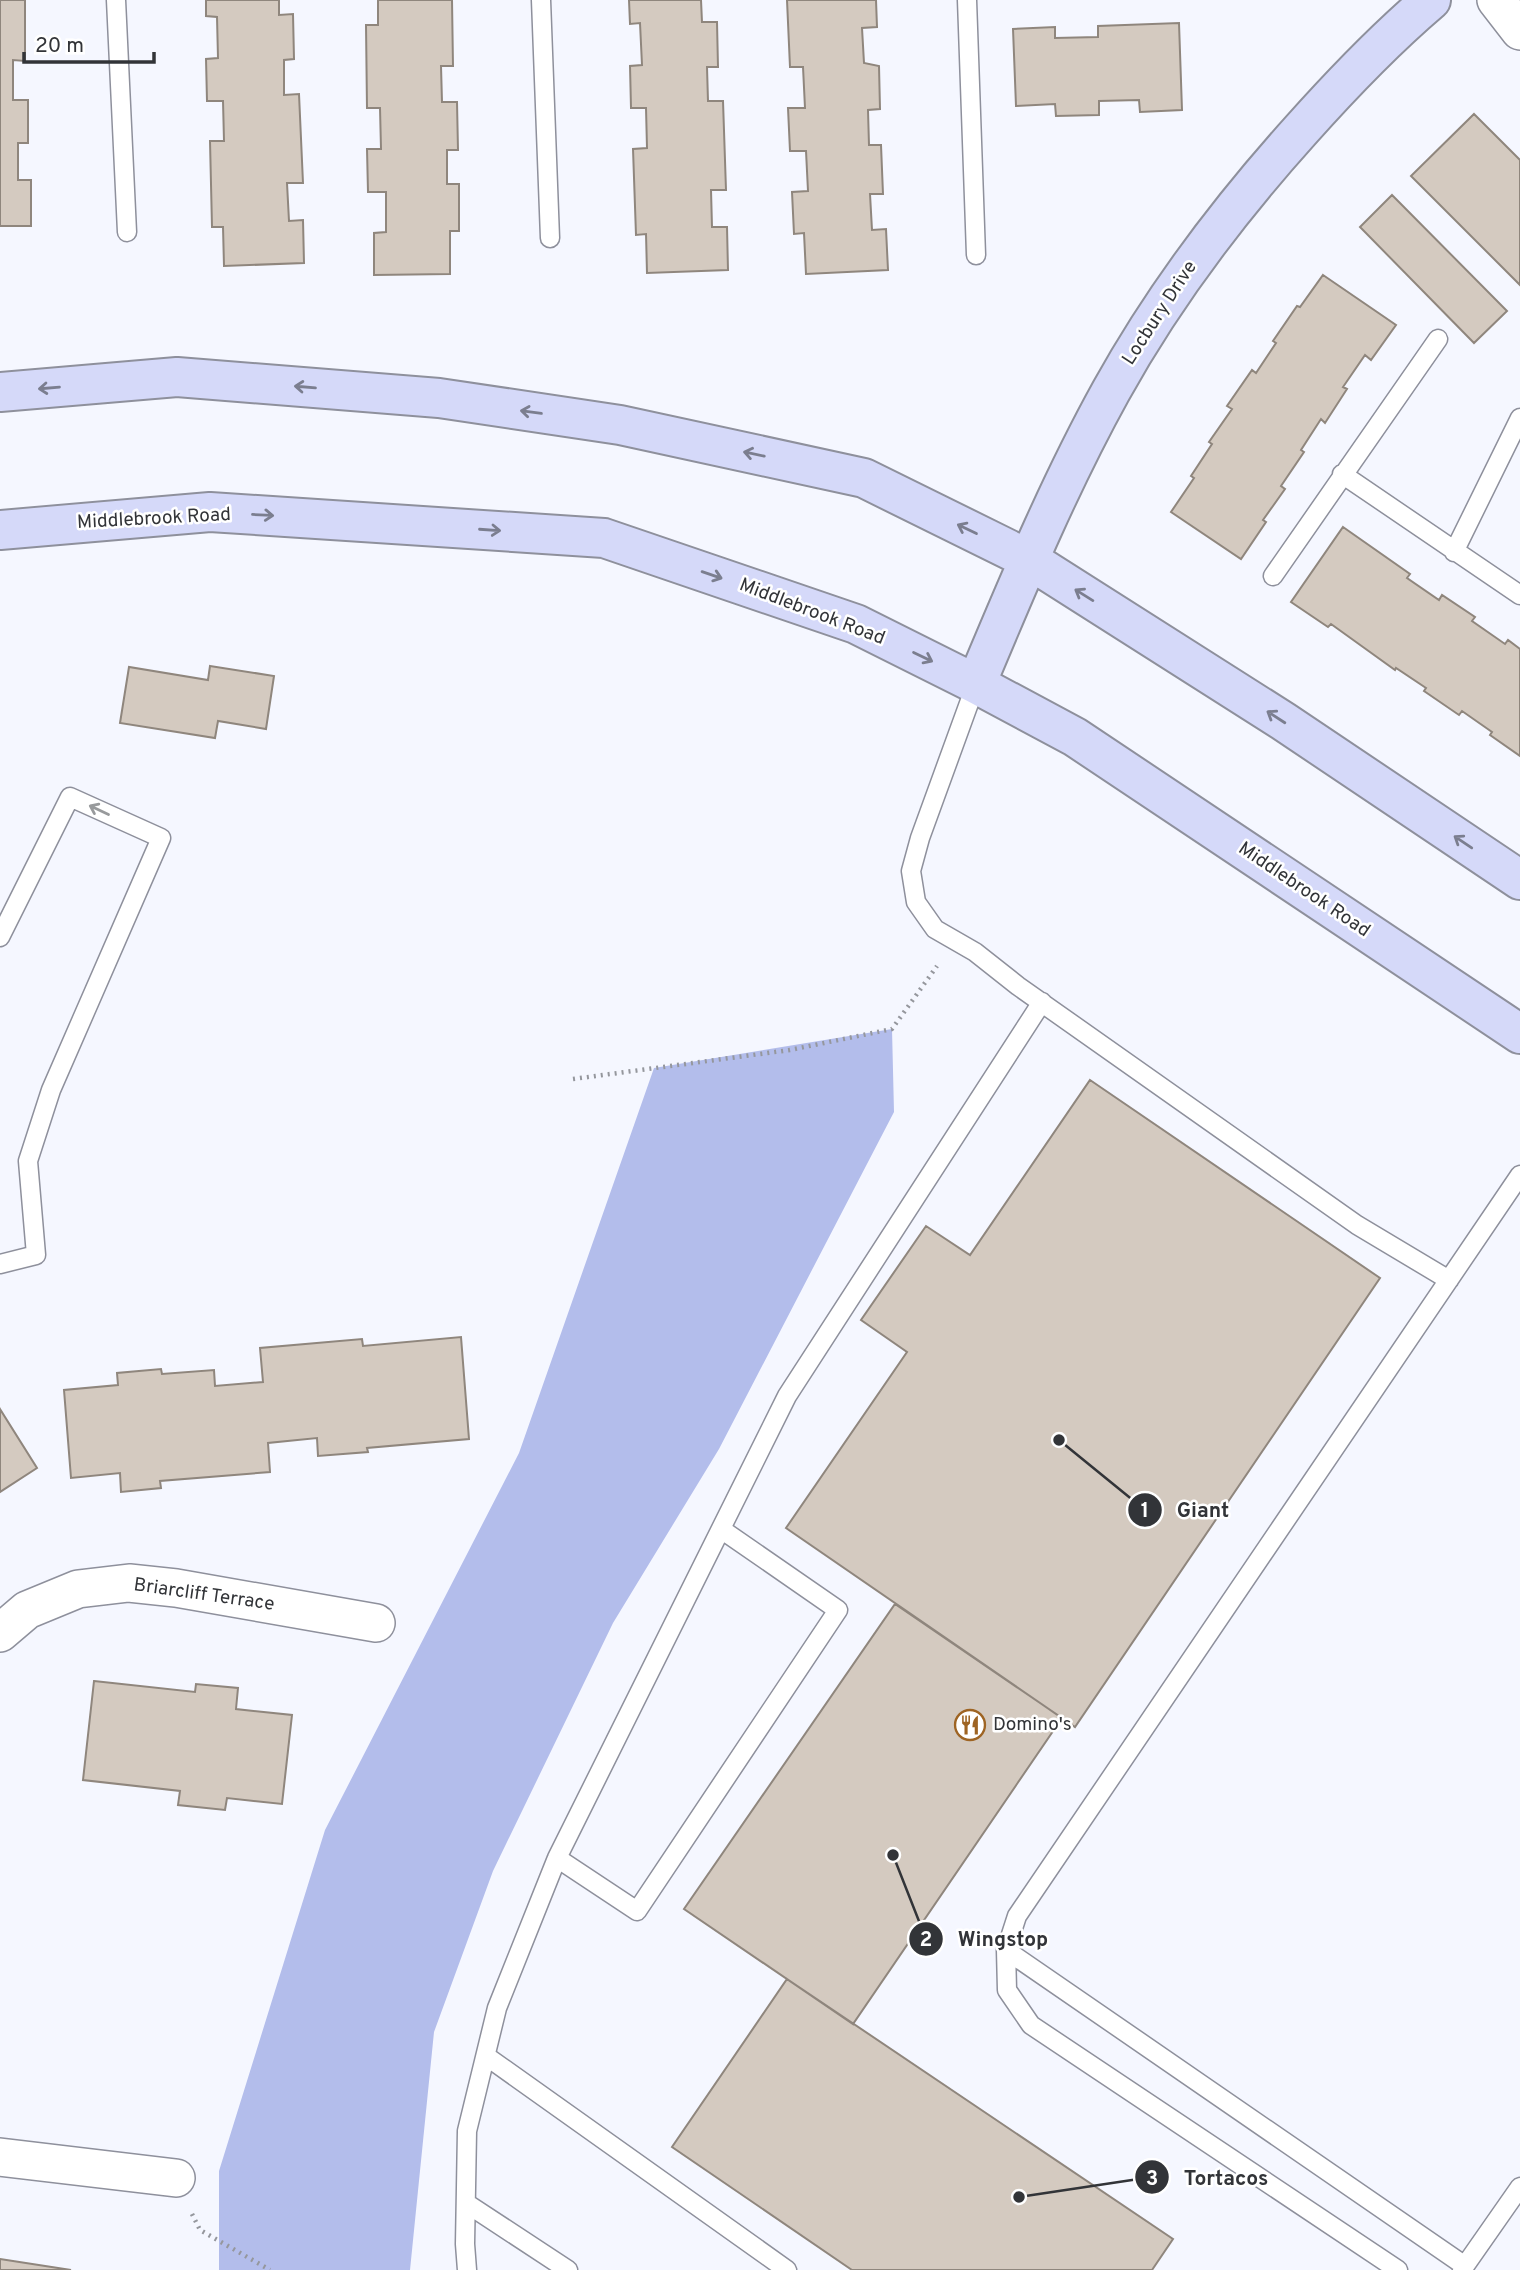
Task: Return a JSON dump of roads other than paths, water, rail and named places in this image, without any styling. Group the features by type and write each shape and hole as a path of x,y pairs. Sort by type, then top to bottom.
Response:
{"main road":[{"name":"Locbury Drive","path":"976,684 1028,559 1112,390 1196,257 1257,178 1327,100 1401,25 1431,0"},
{"path":"0,392 177,377 439,398 620,425 864,478 1028,559 1283,721 1520,880"},
{"name":"Middlebrook Road","path":"0,530 210,512 604,538 856,624 1075,737 1520,1034"}],"street":[{"path":"1496,0 1520,32"},
{"name":"Briarcliff Terrace","path":"0,1633 27,1610 78,1589 129,1583 176,1588 376,1623"},
{"path":"0,2157 176,2178"}],"lane":[{"path":"116,0 127,232"},
{"path":"541,0 550,238"},
{"path":"967,0 976,255"},
{"path":"1273,576 1438,339"},
{"path":"1454,552 1520,418"},
{"path":"1342,474 1520,595"},
{"path":"976,684 920,838 911,871 916,902 935,929 975,952 1357,1225 1449,1280"},
{"path":"0,937 70,797 162,838 51,1090 28,1161 36,1255 0,1264"},
{"path":"467,2270 467,2130 497,2008 557,1858 787,1396 1042,1002"},
{"path":"1398,2270 1031,2025 1007,1990 1006,1950 1017,1916 1520,1175"},
{"path":"557,1858 637,1911 838,1610 721,1529"},
{"path":"1006,1950 1464,2268 1520,2187"},
{"path":"486,2056 786,2270"},
{"path":"466,2203 568,2270"}],"place":[{"name":"Giant","path":"1059,1440"},
{"name":"Domino's","path":"970,1725"},
{"name":"Wingstop","path":"893,1855"},
{"name":"Tortacos","path":"1019,2197"}]}
